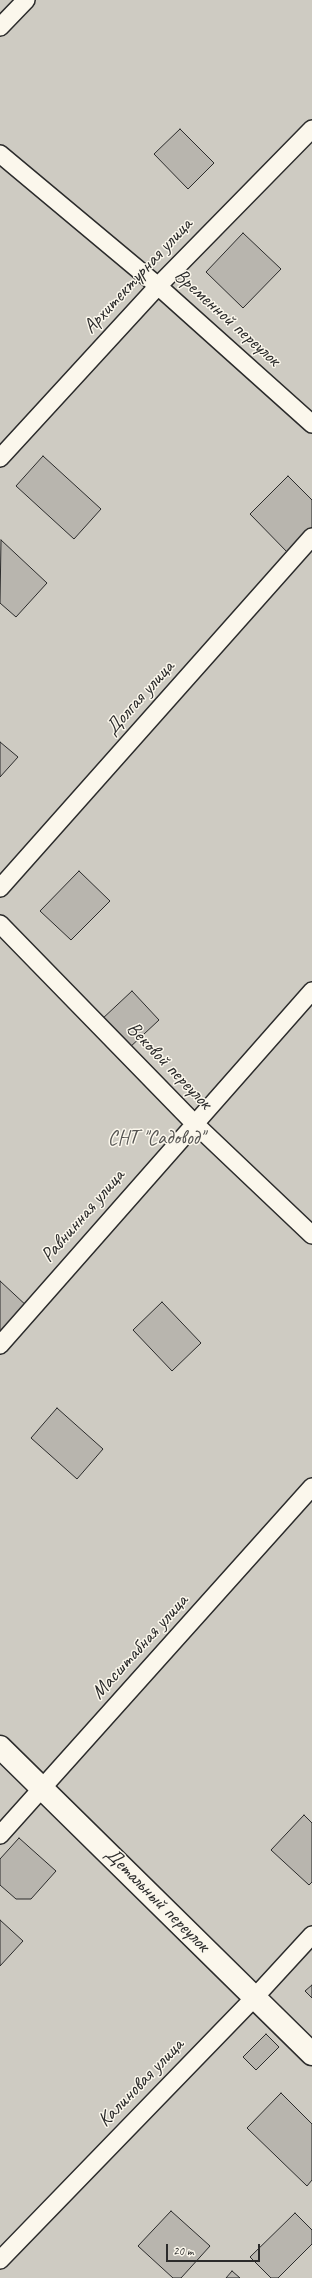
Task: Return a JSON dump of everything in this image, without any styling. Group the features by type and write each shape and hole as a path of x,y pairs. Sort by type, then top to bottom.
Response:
{"street":[{"name":"Детальный переулок","path":"0,1747 44,1788 312,2054"}],"lane":[{"path":"0,28 26,0"},
{"name":"Архитектурная улица","path":"0,458 158,286 312,129"},
{"name":"Временной переулок","path":"0,154 158,286 312,424"},
{"name":"Долгая улица","path":"0,888 312,538"},
{"name":"Вековой переулок","path":"0,924 194,1123 312,1234"},
{"name":"Равнинная улица","path":"0,1346 194,1123 312,991"},
{"name":"Масштабная улица","path":"0,1835 44,1788 312,1488"},
{"name":"Калиновая улица","path":"0,2260 256,1998 312,1935"}],"green space":[{"name":"СНТ \"Садовод\"","path":"0,0 312,0 312,2278 0,2278"}],"building":[{"path":"180,129 214,163 188,189 154,154"},
{"path":"243,233 281,269 243,308 206,272"},
{"path":"43,456 101,509 74,539 16,486"},
{"path":"288,476 312,500 312,531 289,554 250,514"},
{"path":"1,540 47,583 16,617 0,603"},
{"path":"0,742 18,757 0,777"},
{"path":"79,871 110,901 71,940 40,911"},
{"path":"132,991 159,1020 128,1049 101,1020"},
{"path":"0,1281 29,1308 0,1340"},
{"path":"162,1302 201,1343 172,1371 133,1330"},
{"path":"57,1408 103,1449 77,1479 31,1438"},
{"path":"304,1815 312,1823 312,1882 309,1885 271,1850"},
{"path":"19,1838 56,1871 31,1899 16,1899 0,1885 0,1859"},
{"path":"0,1920 23,1941 0,1966"},
{"path":"312,1985 312,1998 305,1991"},
{"path":"266,2034 279,2047 256,2070 243,2057"},
{"path":"281,2093 312,2124 312,2180 307,2186 247,2128"},
{"path":"171,2211 210,2246 181,2278 173,2278 138,2246"},
{"path":"295,2213 312,2230 312,2244 278,2278 271,2278 250,2257"},
{"path":"232,2271 240,2278 226,2278"}]}
